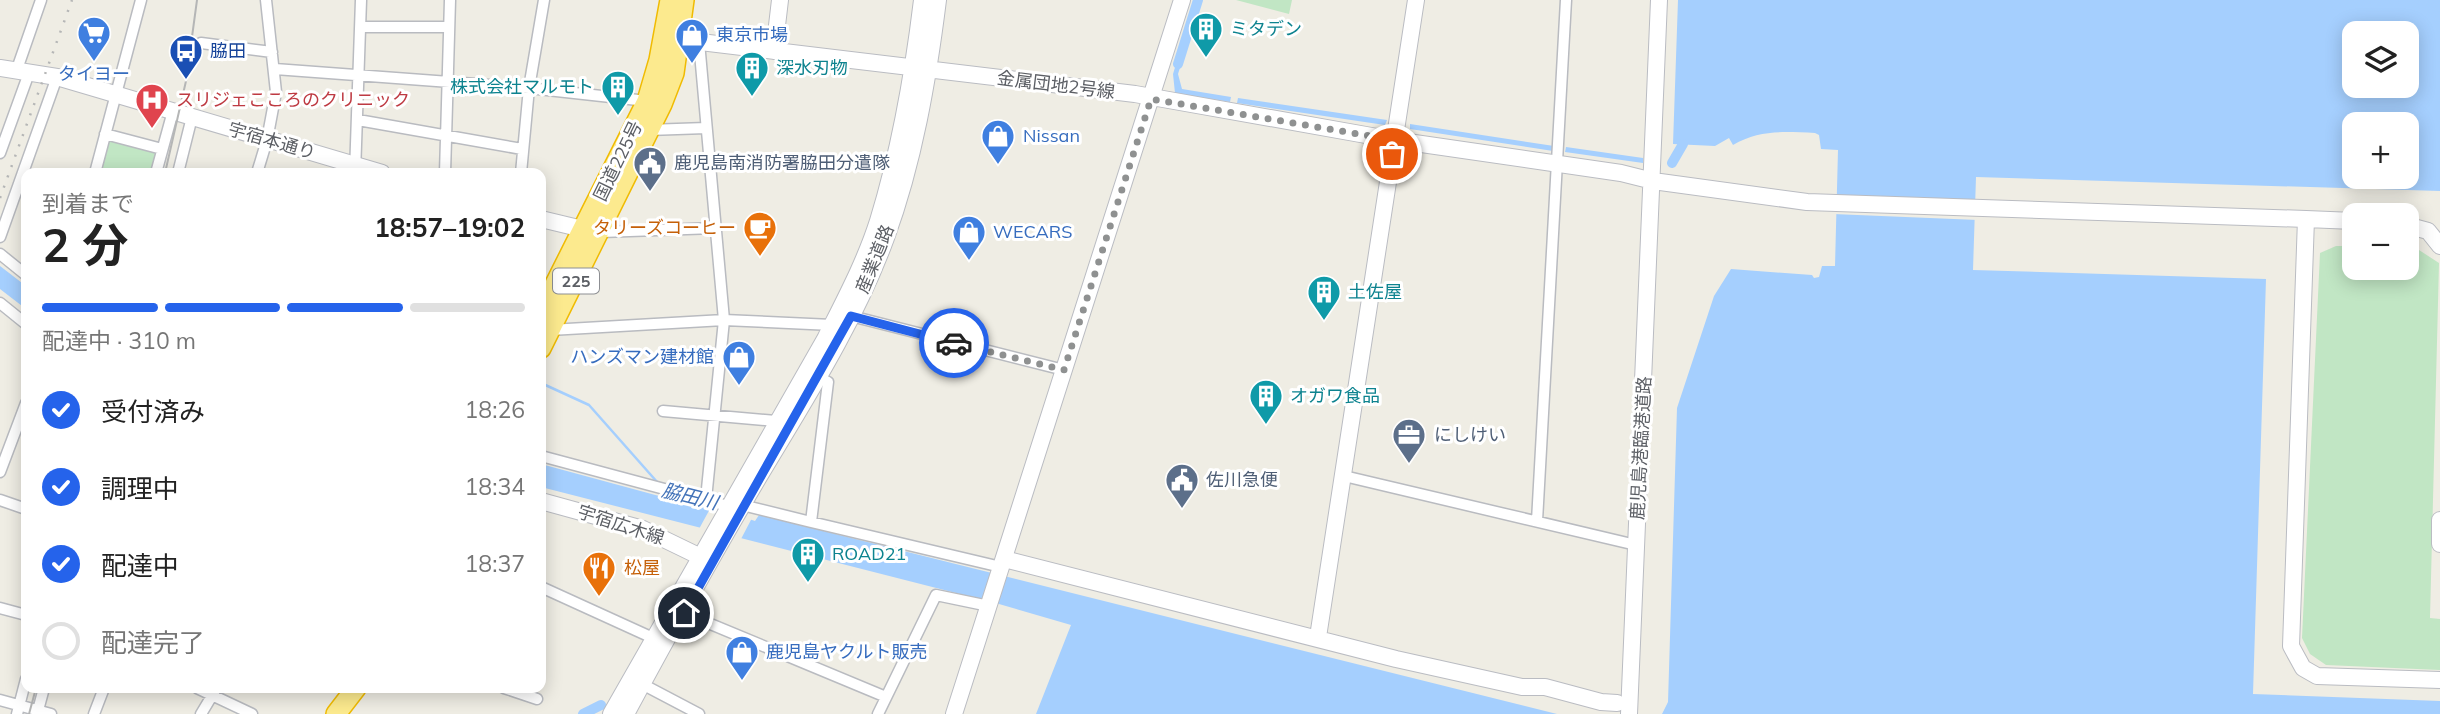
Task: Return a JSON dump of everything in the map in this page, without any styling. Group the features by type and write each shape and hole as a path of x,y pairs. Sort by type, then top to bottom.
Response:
{"highway":[{"name":"国道225号","path":"546,338 647,101 681,39 670,0"},
{"name":"国道225号","path":"546,304 592,231 648,130 674,73 681,39 684,0"},
{"path":"320,714 336,693"},
{"path":"336,714 352,693"}],"street":[{"path":"0,153 15,71 41,0"},
{"path":"96,168 141,0"},
{"path":"259,168 276,92 266,0"},
{"path":"356,168 361,0"},
{"path":"445,168 450,0"},
{"path":"521,168 529,88 544,0"},
{"path":"774,51 780,0"},
{"name":"産業道路","path":"611,714 653,638 818,377 851,316 887,235 921,69 922,0"},
{"name":"産業道路","path":"736,508 776,421 832,325 877,224 938,0"},
{"path":"954,714 1182,0"},
{"path":"1318,637 1416,0"},
{"path":"1537,521 1566,0"},
{"name":"鹿児島港臨港道路","path":"1629,714 1659,0"},
{"path":"361,27 449,27"},
{"path":"681,39 706,128 724,320 706,499"},
{"name":"金属団地2号線","path":"681,39 1151,99 1394,140 1558,162 1639,176 1653,181 1818,202 2342,220"},
{"path":"201,43 272,52"},
{"path":"275,69 529,88 647,101"},
{"name":"宇宿本通り","path":"15,71 57,77 353,168"},
{"path":"25,168 57,77"},
{"path":"157,168 173,111"},
{"path":"179,168 192,117"},
{"path":"358,120 522,149"},
{"path":"648,130 706,128"},
{"path":"105,134 162,149"},
{"path":"0,237 21,187"},
{"path":"2306,219 2291,646 2303,668 2317,676 2440,680"},
{"path":"546,220 592,231 715,228"},
{"path":"2419,229 2428,231 2439,243"},
{"path":"0,254 21,271"},
{"path":"0,303 21,320"},
{"path":"851,316 1064,370"},
{"path":"550,330 724,320 832,325"},
{"path":"811,522 828,382 818,377"},
{"path":"663,411 776,421"},
{"path":"0,472 21,416"},
{"path":"546,457 736,508 811,522 1318,637 1522,687 1545,687 1617,703"},
{"path":"1344,476 1636,545"},
{"path":"0,500 21,507"},
{"name":"宇宿広木線","path":"546,501 643,529 705,559"},
{"path":"2440,520 2440,544"},
{"name":"産業道路","path":"626,714 684,613 705,559"},
{"path":"546,589 653,638"},
{"path":"878,714 936,595 989,604"},
{"path":"0,608 21,614"},
{"path":"684,613 886,696"},
{"path":"642,684 699,714"},
{"path":"38,712 43,693"},
{"path":"94,714 102,693"},
{"path":"201,714 214,693"},
{"path":"218,693 252,714"},
{"path":"518,693 537,699"},
{"path":"0,699 19,709 51,714"}],"green space":[{"path":"1236,0 1292,0 1289,14"},
{"path":"107,140 159,151 154,168 99,168"},
{"path":"2342,246 2342,280 2419,280 2419,250 2439,263 2430,618 2440,619 2440,670 2326,665 2310,654 2302,638 2320,253"}],"water":[{"path":"1678,0 2440,0 2440,191 2374,189 2419,189 2419,112 2342,112 2342,188 1976,177 1973,270 2266,279 2253,694 2440,701 2440,714 1662,714 1668,702 1677,408 1714,296 1731,269 1812,275 1814,278 1819,277 1822,266 1835,266 1838,150 1821,149 1819,135 1815,133 1763,134 1733,145 1729,138 1715,146 1673,144"},
{"path":"1180,51 1185,52 1178,74 1182,89 1231,97 1230,102 1175,93 1173,74"},
{"path":"1238,98 1387,120 1385,125 1237,103"},
{"path":"1410,124 1554,146 1553,151 1410,129"},
{"path":"1566,147 1643,158 1643,163 1565,152"},
{"path":"0,266 21,282 21,305 0,289"},
{"path":"546,465 659,496 708,505 755,521 759,515 1557,714 1036,714 1071,625 999,604 546,488"}],"pier":[{"path":"1833,197 1978,203 1978,220 1833,214"},
{"path":"711,507 752,518 741,539 699,529"}],"waterway":[{"path":"1178,64 1198,0"},
{"path":"1672,163 1683,144"},
{"name":"脇田川","path":"546,385 589,405 658,483"},
{"path":"583,714 601,705"}],"tram line":[{"path":"166,168 186,81 197,0"},
{"path":"29,714 35,693"}],"railway":[{"path":"0,198 72,0"}],"way so far":[{"path":"954,343 1064,370 1151,99 1394,140 1392,154"}],"place":[{"name":"ミタデン","path":"1206,59"},
{"name":"タイヨー","path":"94,63"},
{"name":"東京市場","path":"692,65"},
{"name":"脇田","path":"186,81"},
{"name":"深水刃物","path":"752,98"},
{"name":"株式会社マルモト","path":"618,117"},
{"name":"スリジェこころのクリニック","path":"152,130"},
{"name":"Nissan","path":"998,166"},
{"name":"鹿児島南消防署脇田分遣隊","path":"650,193"},
{"name":"タリーズコーヒー","path":"760,258"},
{"name":"WECARS","path":"969,262"},
{"name":"土佐屋","path":"1324,322"},
{"name":"ハンズマン建材館","path":"739,387"},
{"name":"オガワ食品","path":"1266,426"},
{"name":"にしけい","path":"1409,465"},
{"name":"佐川急便","path":"1182,510"},
{"name":"ROAD21","path":"808,584"},
{"name":"松屋","path":"599,598"},
{"name":"鹿児島ヤクルト販売","path":"742,682"}],"route":[{"path":"684,613 742,505 851,316 954,343"}]}
